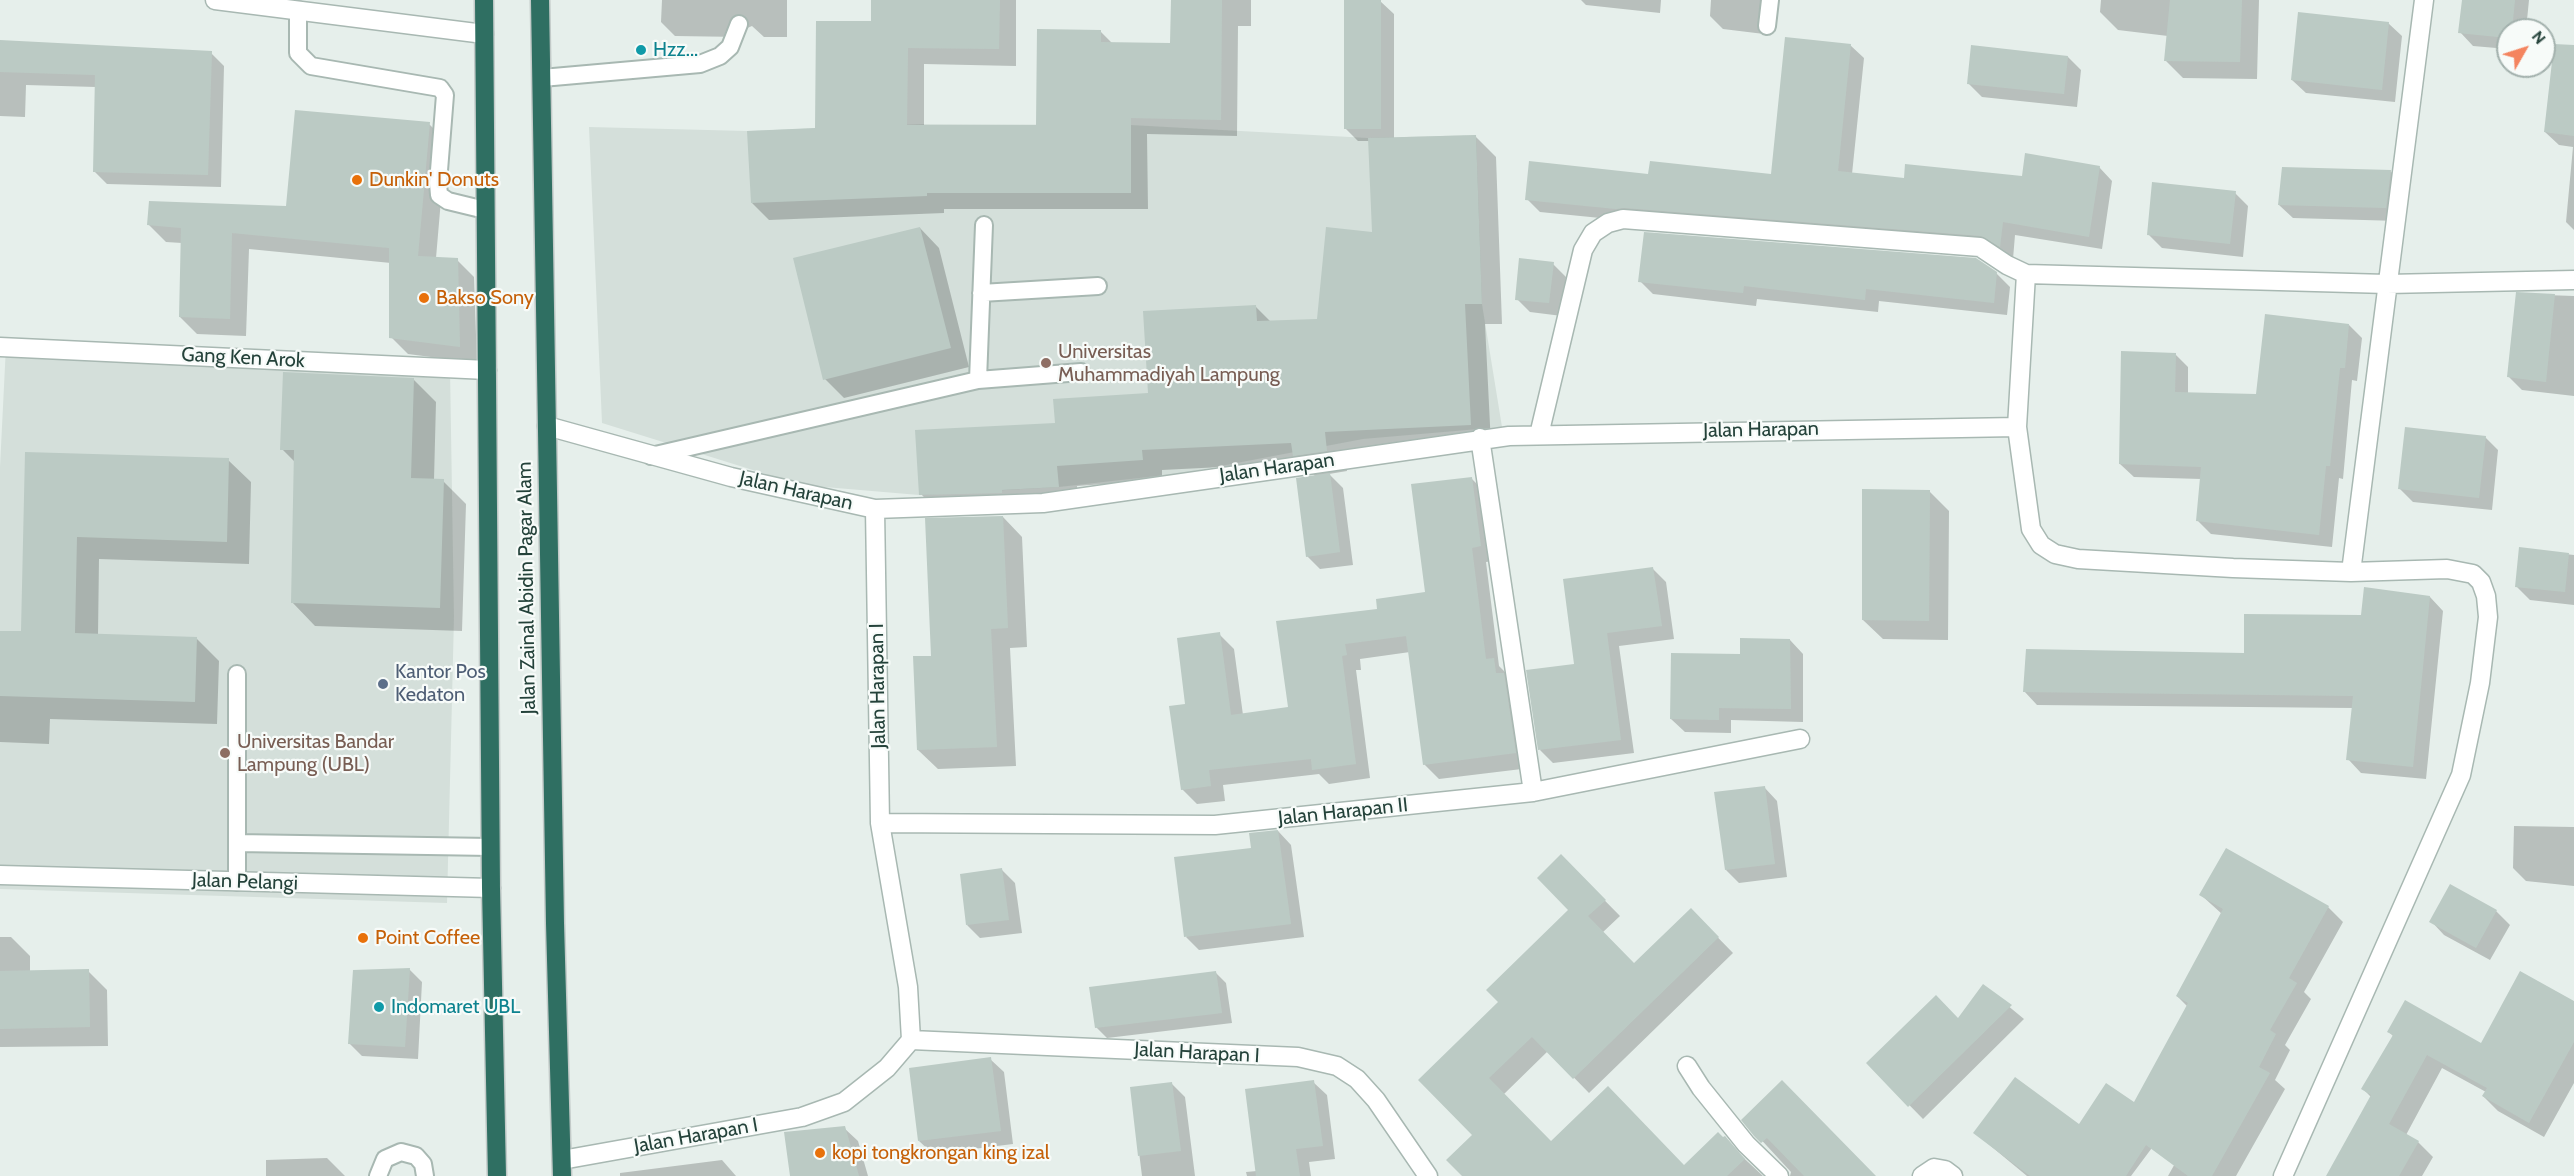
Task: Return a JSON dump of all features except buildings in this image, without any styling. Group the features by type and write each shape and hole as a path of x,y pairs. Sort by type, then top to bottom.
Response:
{"highway":[{"name":"Jalan Zainal Abidin Pagar Alam","path":"484,0 491,888 496,1176"},
{"name":"Jalan Zainal Abidin Pagar Alam","path":"540,0 555,923 562,1168"}],"street":[{"path":"216,0 484,34"},
{"path":"2351,572 2424,0"},
{"path":"1539,435 1583,250 1593,233 1608,223 1623,219 1980,247 2007,266 2026,274 2388,284 2574,280"},
{"path":"2026,274 2017,427 2031,529 2041,545 2055,554 2078,559 2210,567 2351,572 2447,568 2473,574 2481,582 2486,596 2488,617 2480,683 2460,775 2283,1176"},
{"name":"Gang Ken Arok","path":"0,347 487,369"},
{"name":"Jalan Harapan","path":"548,426 650,456 875,509 1043,503 1480,438 2017,427"},
{"path":"1480,438 1533,792"},
{"name":"Jalan Harapan I","path":"562,1168 802,1117 844,1102 887,1068 911,1040 908,987 880,823 875,509"},
{"name":"Jalan Harapan II","path":"880,823 1215,825 1533,792 1800,739"},
{"name":"Jalan Pelangi","path":"0,875 491,888"},
{"name":"Jalan Harapan I","path":"911,1040 1298,1057 1337,1066 1357,1079 1376,1100 1428,1176"},
{"path":"1687,1066 1701,1088 1746,1144 1779,1176"},
{"path":"1922,1176 1934,1168 1945,1170 1953,1176"}],"lane":[{"path":"1767,26 1770,0"},
{"path":"298,10 298,52 311,66 440,88 445,95 439,195 448,201 485,210"},
{"path":"542,78 700,64 720,56 730,47 739,24"},
{"path":"978,380 984,225"},
{"path":"981,293 1098,286"},
{"path":"650,456 978,380 1081,372"},
{"path":"237,674 237,882"},
{"path":"237,843 491,847"},
{"path":"378,1176 385,1159 401,1152 416,1156 423,1164 424,1176"}],"shaded area":[{"name":"Universitas Muhammadiyah Lampung","path":"924,124 1131,125 1368,138 1476,135 1482,304 1502,427 1363,439 1184,473 1059,487 919,495 801,485 602,423 589,127 747,131"},
{"name":"Universitas Bandar Lampung (UBL)","path":"6,346 450,369 454,617 447,903 0,889 0,467"}],"place":[{"name":"Hzz...","path":"641,50"},
{"name":"Dunkin' Donuts","path":"357,180"},
{"name":"Bakso Sony","path":"424,298"},
{"name":"Universitas Muhammadiyah Lampung","path":"1046,363"},
{"name":"Kantor Pos Kedaton","path":"383,684"},
{"name":"Universitas Bandar Lampung (UBL)","path":"225,753"},
{"name":"Point Coffee","path":"363,938"},
{"name":"Indomaret UBL","path":"379,1007"},
{"name":"kopi tongkrongan king izal","path":"820,1153"}]}
